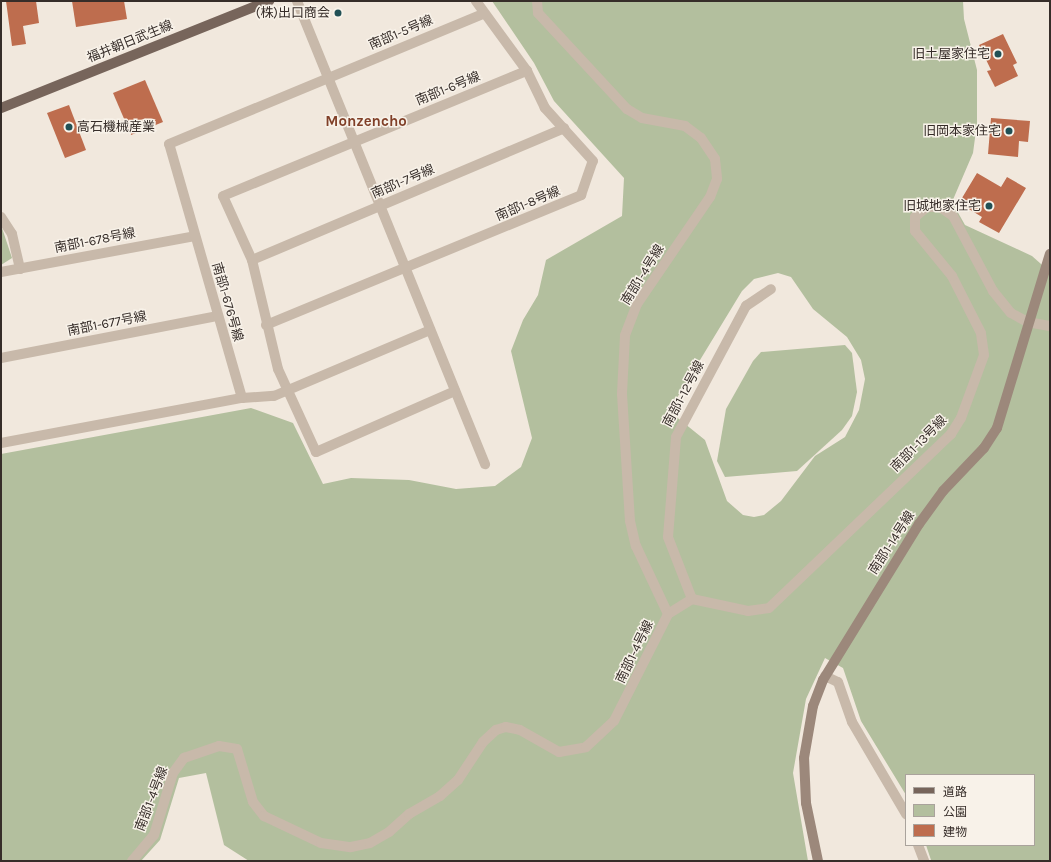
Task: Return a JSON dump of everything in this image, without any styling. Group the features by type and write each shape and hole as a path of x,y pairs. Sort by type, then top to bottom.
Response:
{"main road":[{"name":"福井朝日武生線","path":"1,108 269,1"}],"street":[{"path":"297,1 485,464"},
{"name":"南部1-8号線","path":"266,325 581,196 594,162 546,108 527,71 483,14 476,1"},
{"name":"南部1-4号線","path":"132,861 154,835 173,773 184,758 219,746 237,749 253,802 264,816 321,843 352,847 370,843 389,832 409,814 440,796 458,780 483,742 496,730 506,727 520,730 558,752 586,747 614,721 668,614 639,553 630,521 623,401 625,336 637,304 710,197 717,179 715,159 702,138 685,126 642,118 627,109 538,13 537,1"},
{"name":"南部1-5号線","path":"329,78 483,14"},
{"name":"南部1-6号線","path":"252,260 223,196 527,71"},
{"name":"南部1-676号線","path":"242,398 169,144 329,78"},
{"name":"南部1-7号線","path":"252,260 564,128"},
{"name":"南部1-13号線","path":"692,599 748,611 769,608 951,434 961,418 984,355 981,333 952,276 915,231 915,216 927,207 940,207 953,216 993,291 1011,313 1027,322"},
{"path":"1,216 12,234 20,269"},
{"name":"南部1-678号線","path":"1,272 195,236"},
{"name":"南部1-14号線","path":"818,861 806,803 804,758 813,706 825,676 919,524 942,491 984,448 997,428 1027,322 1048,267 1050,254"},
{"path":"252,260 266,325 288,390 316,452 455,391"},
{"name":"南部1-12号線","path":"692,599 668,537 676,437 746,306 771,289"},
{"name":"南部1-677号線","path":"1,358 218,316"},
{"path":"1027,322 1050,326"},
{"path":"1,443 242,398 274,396 430,330"},
{"path":"668,614 692,599"},
{"path":"825,676 838,682 852,722 905,812"},
{"path":"918,846 924,861"}],"green space":[{"path":"492,1 963,1 964,19 977,70 977,123 973,153 952,202 965,225 1032,256 1050,272 1050,861 931,860 926,846 1035,846 1035,774 905,774 905,793 861,721 843,668 825,658 806,699 793,773 808,861 249,861 224,845 206,773 179,778 160,840 141,861 1,861 1,454 251,408 293,423 323,484 351,478 409,480 456,489 495,486 521,467 532,438 511,351 523,320 538,295 546,260 622,216 624,178 554,101 534,63","holes":["778,273 791,277 813,309 847,337 861,360 865,379 859,410 845,437 815,456 781,501 764,515 754,517 743,515 727,501 705,440 669,411 742,291 754,279"]},
{"path":"1,225 12,258 1,265"},
{"path":"845,345 852,353 857,392 852,416 842,430 797,471 725,477 717,461 726,409 753,361 761,352"}],"building":[{"path":"6,1 36,1 39,23 23,26 26,44 12,46"},
{"path":"72,1 124,1 127,19 76,27"},
{"name":"旧土屋家住宅","path":"1003,34 1017,63 1013,65 1018,76 995,87 987,71 991,70 979,45"},
{"path":"145,80 163,122 131,135 113,93"},
{"path":"69,105 86,150 65,158 47,113"},
{"name":"旧岡本家住宅","path":"991,118 1030,121 1028,142 1019,141 1018,157 988,154"},
{"name":"旧城地家住宅","path":"977,173 1001,187 1007,177 1026,188 999,233 979,222 982,217 959,203"}],"place":[{"name":"(株)出口商会","path":"338,13"},
{"name":"旧土屋家住宅","path":"998,54"},
{"name":"高石機械産業","path":"69,127"},
{"name":"旧岡本家住宅","path":"1009,131"},
{"name":"旧城地家住宅","path":"989,206"}],"district":[{"name":"Monzencho","path":"366,122"}]}
